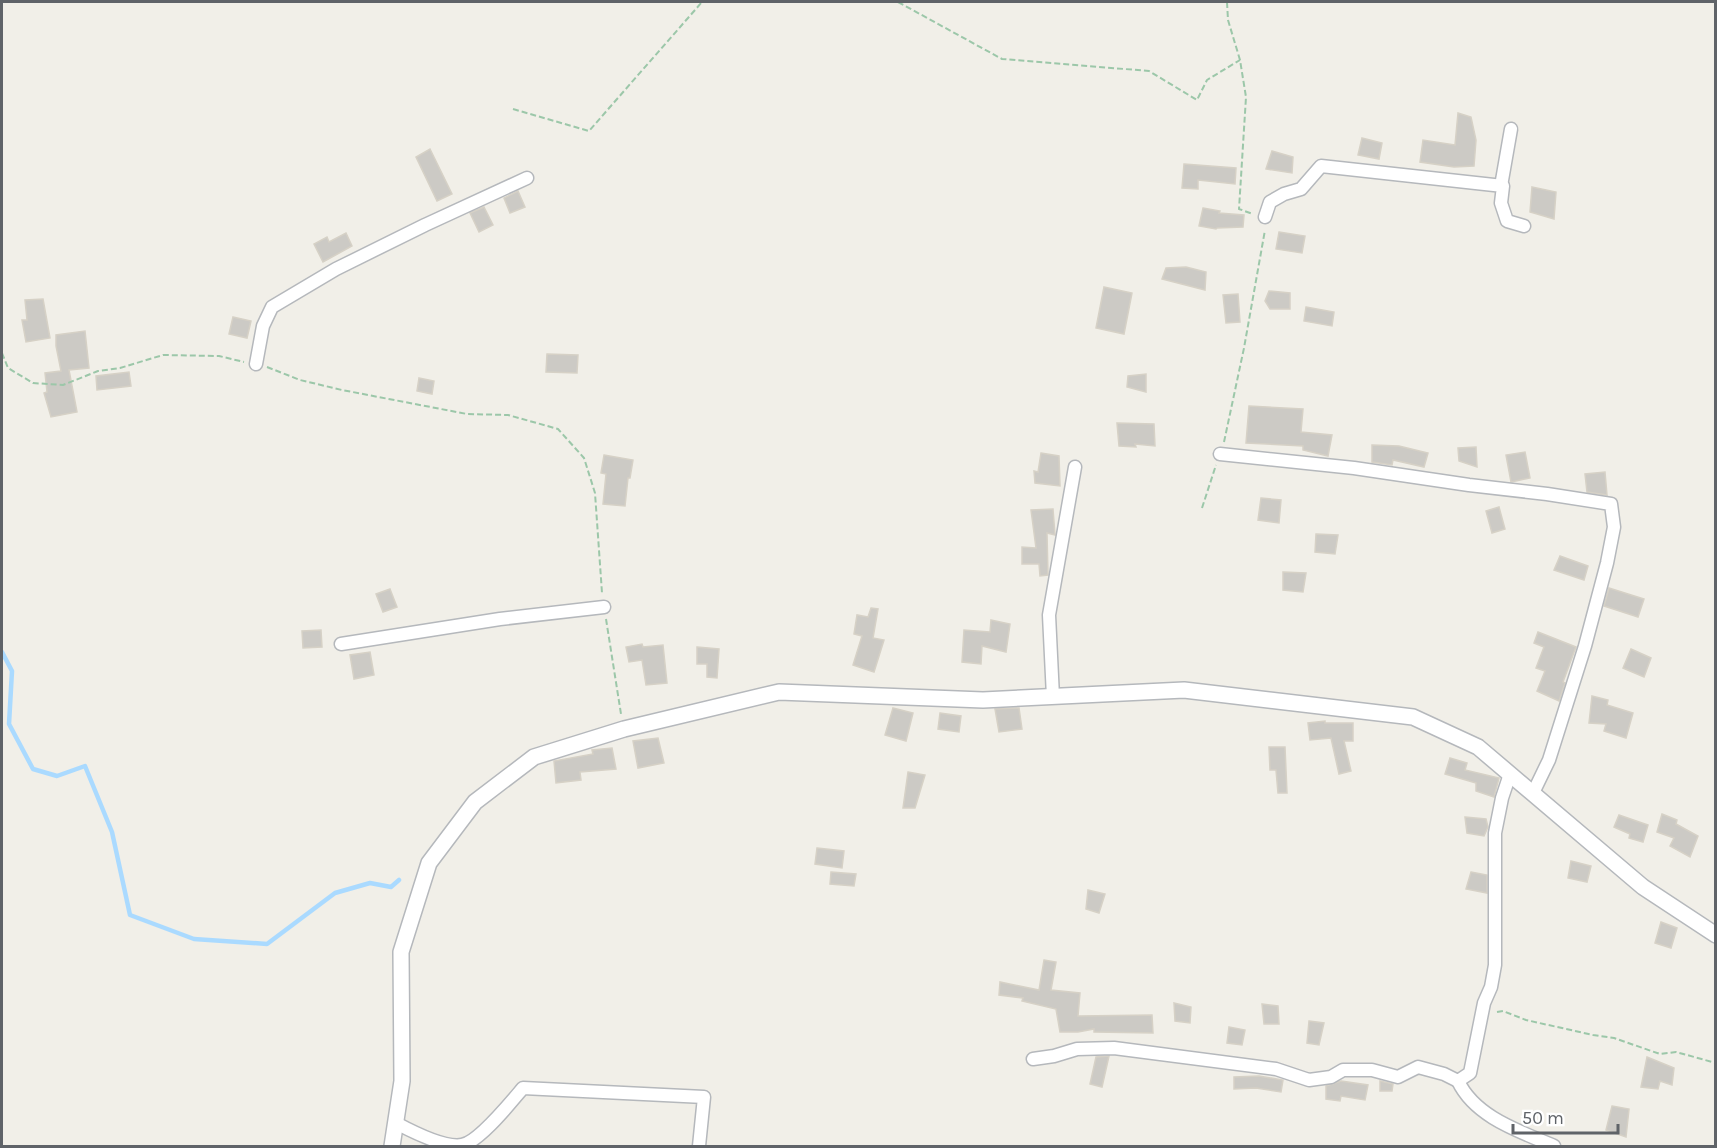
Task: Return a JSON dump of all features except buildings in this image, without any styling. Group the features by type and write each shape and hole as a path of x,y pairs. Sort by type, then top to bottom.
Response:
{"street":[{"path":"1511,129 1501,203 1507,221 1524,226"},
{"path":"1265,217 1270,202 1284,194 1301,189 1321,166 1502,186"},
{"path":"256,364 263,326 272,307 336,269 527,178"},
{"path":"1220,454 1344,466 1611,504 1614,527 1585,646 1549,760 1533,793"},
{"path":"1053,696 1049,615 1075,467"},
{"path":"341,644 604,607"},
{"path":"392,1146 402,1081 401,952 429,863 475,802 534,757 624,729 779,692 982,700 1184,690 1413,717 1478,747 1643,886 1716,935"},
{"path":"1458,1081 1470,1073 1495,965 1495,833 1510,774"},
{"path":"1033,1059 1077,1049 1114,1048 1276,1069 1308,1080 1331,1077 1343,1070 1372,1070 1398,1077 1419,1067 1444,1074 1458,1081 1465,1096 1502,1124 1554,1146"},
{"path":"396,1123 432,1141 462,1145 482,1133 523,1089 704,1097 699,1146"}],"path":[{"path":"513,109 590,131 702,2"},
{"path":"898,2 1002,59 1149,71 1197,100 1207,81 1240,60"},
{"path":"1202,508 1228,432 1267,218 1239,209 1246,97 1240,60 1228,20 1227,2"},
{"path":"2,353 8,368 33,383 63,385 98,371 120,368 163,355 219,356 269,367 300,380 342,390 467,414 508,416 558,429 584,458 595,493 604,607 624,729"},
{"path":"1482,1015 1503,1011 1526,1020 1627,1041 1660,1054 1676,1052 1716,1064"}],"waterway":[{"path":"2,652 12,671 9,724 33,769 57,776 85,766 112,832 130,915 194,939 267,944 335,893 370,883 391,887 399,880"}]}
